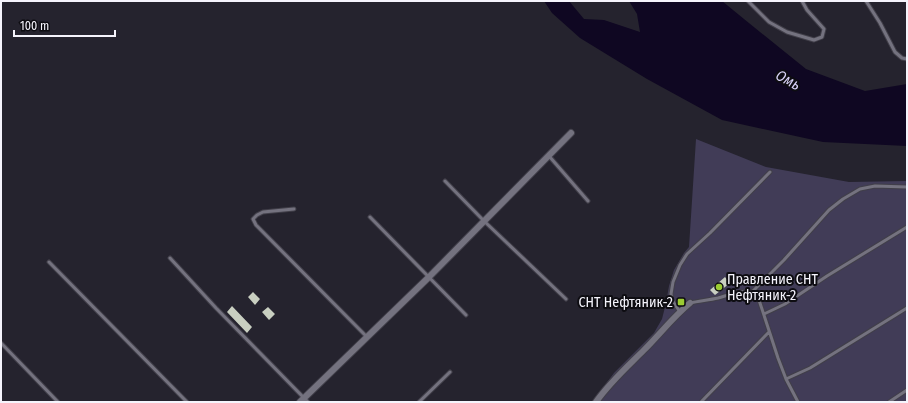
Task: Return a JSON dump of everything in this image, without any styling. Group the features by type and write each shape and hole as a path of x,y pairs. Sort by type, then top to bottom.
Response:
{"street":[{"path":"304,401 571,133"},
{"path":"596,402 613,380 690,303"}],"lane":[{"path":"748,1 769,22 787,32 814,40 822,37 824,29 807,10 802,1"},
{"path":"866,1 880,23 895,52 902,58 907,59"},
{"path":"549,156 588,201"},
{"path":"680,312 672,300 671,294 673,282 680,265 687,254 710,234 770,172"},
{"path":"445,181 484,221 566,299"},
{"path":"752,292 784,260 829,210 843,198 860,189 875,186 907,187"},
{"path":"294,208 263,212 253,219 256,225 367,337"},
{"path":"370,217 466,315"},
{"path":"764,314 785,304 827,276 907,227"},
{"path":"170,258 304,401"},
{"path":"49,262 187,402"},
{"path":"690,303 718,298 742,291 752,292 759,300 786,379 797,402"},
{"path":"786,379 810,368 907,308"},
{"path":"701,402 769,332"},
{"path":"1,343 58,402"},
{"path":"419,402 450,372"},
{"path":"889,402 907,390"}],"shaded area":[{"path":"696,139 766,167 849,182 907,181 907,402 592,402 614,373 654,333 662,319 674,270 689,247"}],"water":[{"name":"Омь","path":"544,1 569,1 584,19 604,20 640,32 637,14 629,1 722,1 806,69 865,91 907,84 907,146 823,142 722,120 647,79 580,38 552,13"}],"building":[{"path":"725,277 730,283 715,295 710,290"},
{"path":"253,292 260,299 255,305 248,297"},
{"path":"232,306 252,327 247,333 227,312"},
{"path":"268,307 275,314 269,320 262,312"}],"place":[{"name":"Правление СНТ Нефтяник-2","path":"719,287"},
{"name":"СНТ Нефтяник-2","path":"681,302"}]}
